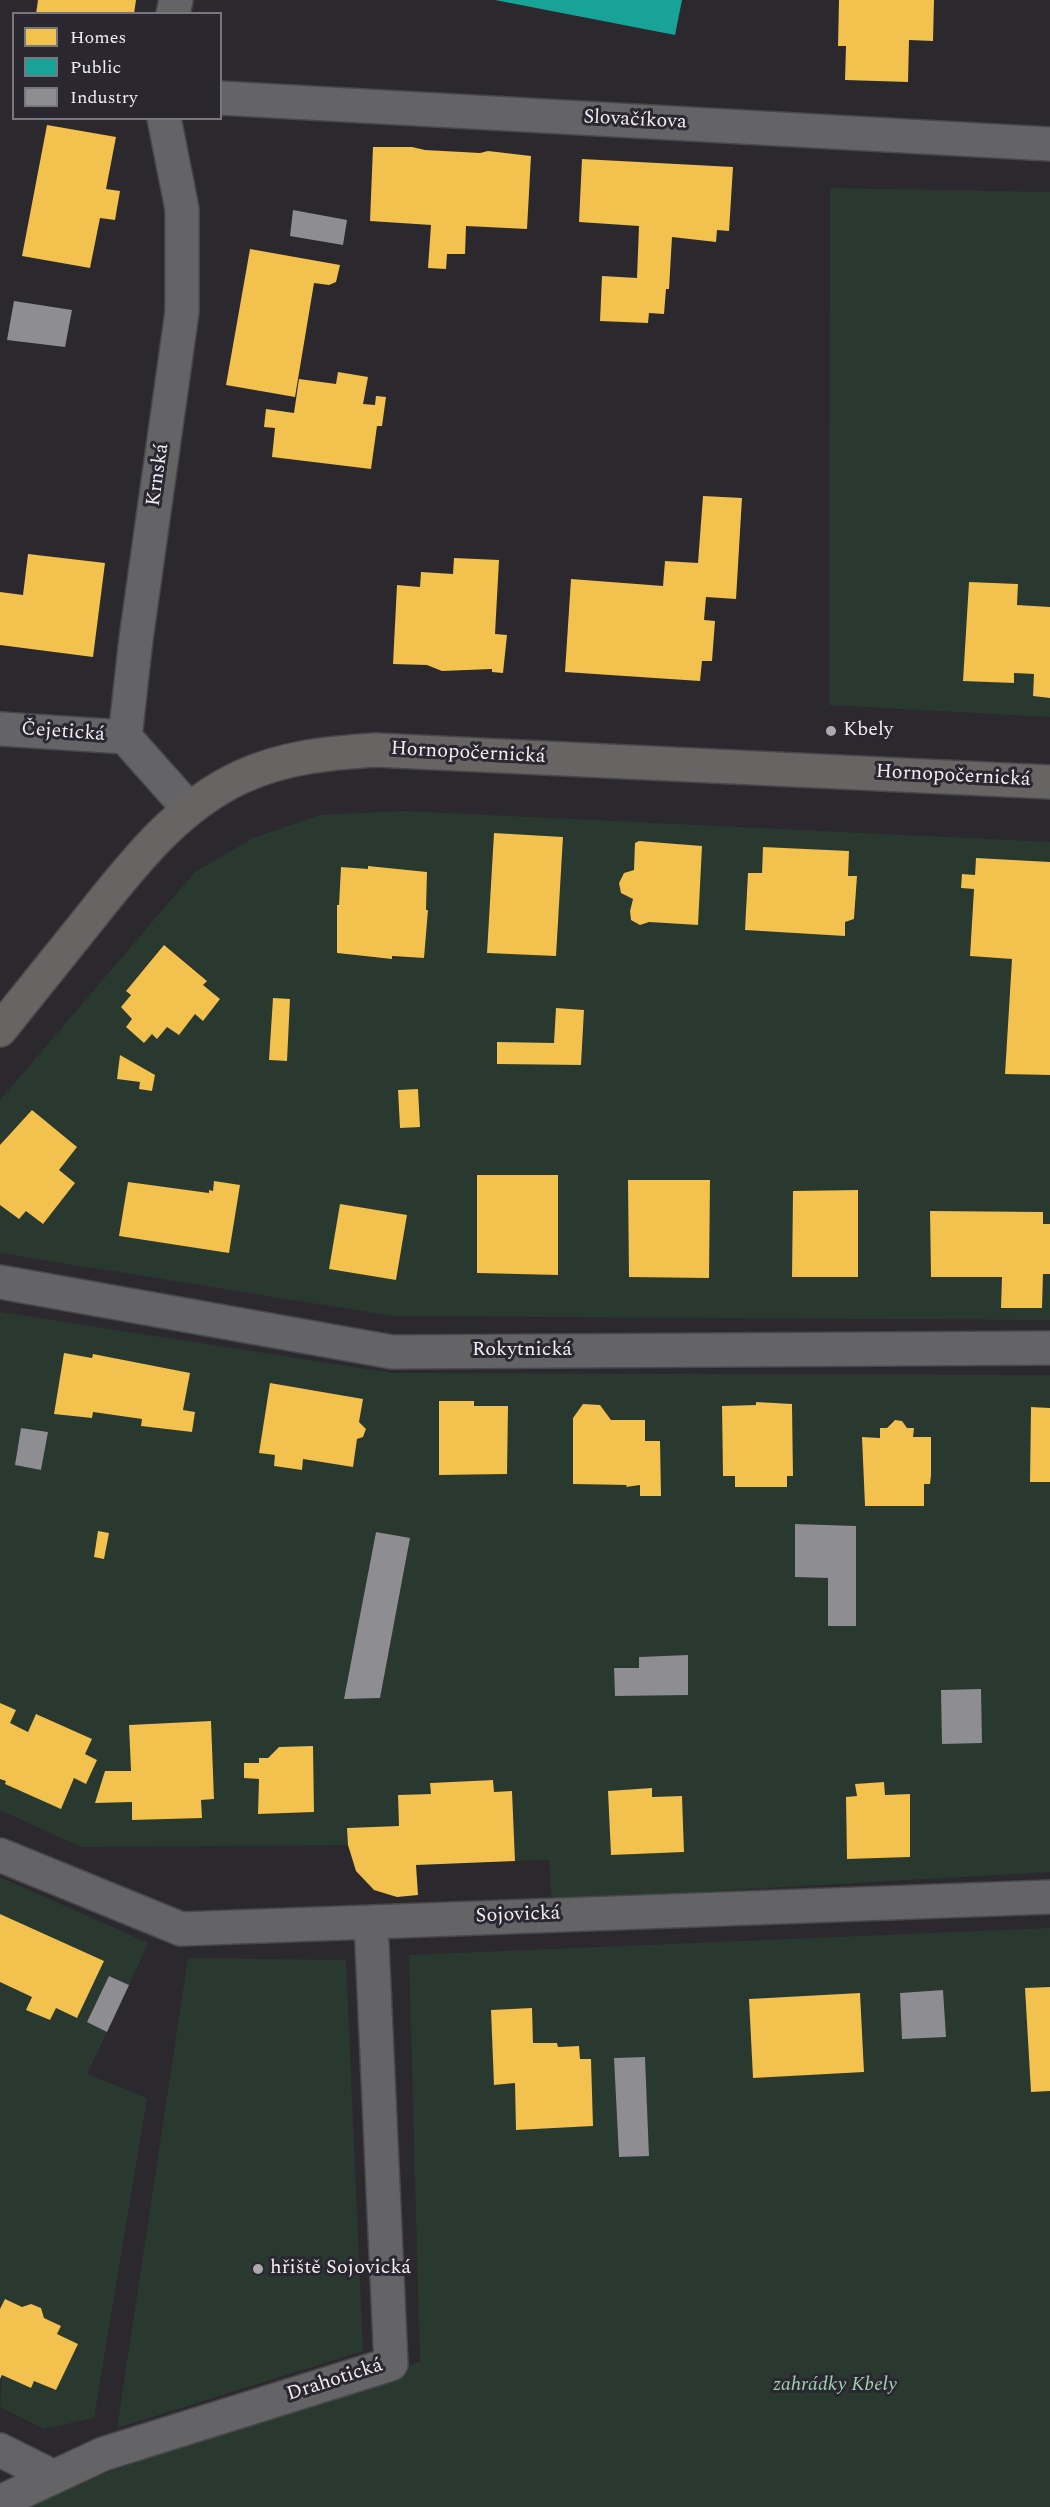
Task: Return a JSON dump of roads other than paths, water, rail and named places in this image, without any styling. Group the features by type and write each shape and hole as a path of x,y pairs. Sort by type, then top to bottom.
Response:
{"street":[{"name":"Slovačíkova","path":"222,98 1050,144"},
{"name":"Krnská","path":"125,737 136,639 182,312 182,209 164,120"},
{"name":"Čejetická","path":"0,729 125,737"},
{"path":"125,737 189,809"},
{"name":"Hornopočernická","path":"0,1030 139,856 189,809 242,777 289,760 325,753 375,750 1050,782"},
{"name":"Rokytnická","path":"0,1282 392,1352 1050,1348"},
{"name":"Sojovická","path":"0,1855 181,1929 1050,1897"},
{"name":"Drahotická","path":"0,2502 103,2454 391,2364 371,1922"},
{"path":"0,2450 52,2476"}],"place":[{"name":"Kbely","path":"831,731"},
{"name":"hřiště Sojovická","path":"258,2269"}],"park label":[{"name":"zahrádky Kbely","path":"835,2386"}]}
